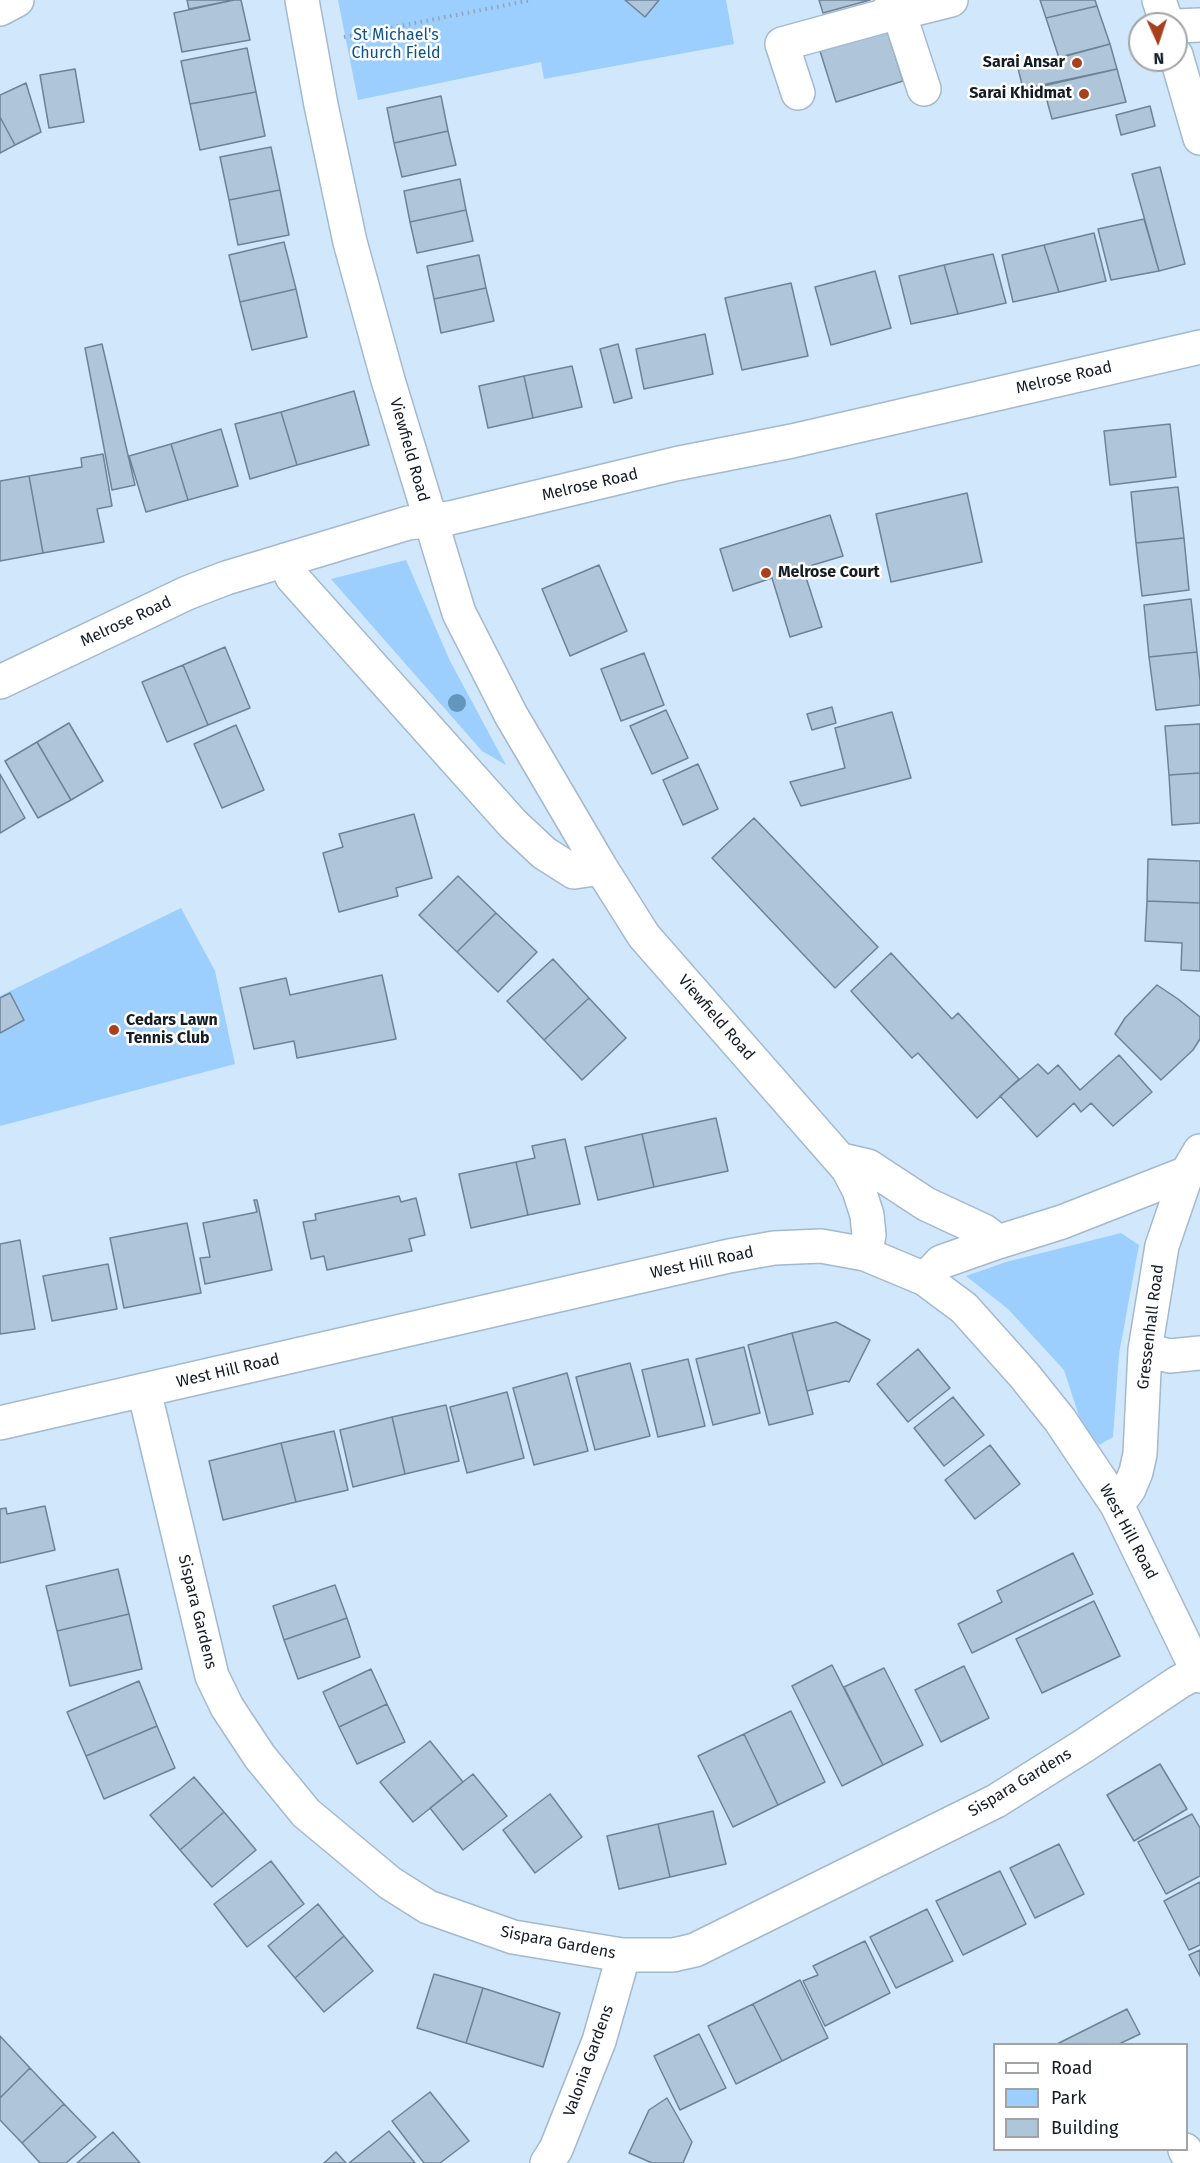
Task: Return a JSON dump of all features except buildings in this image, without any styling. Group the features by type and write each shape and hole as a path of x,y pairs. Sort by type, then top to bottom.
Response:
{"street":[{"path":"0,9 17,0"},
{"name":"Viewfield Road","path":"302,0 350,242 430,521 459,613 512,715 601,868 644,936 842,1160 858,1190 867,1215 869,1235 865,1254"},
{"path":"900,2 915,9 951,0"},
{"path":"900,2 902,22 924,89"},
{"path":"798,93 782,44 884,16 900,2"},
{"path":"1181,72 1200,138"},
{"name":"Melrose Road","path":"0,682 188,593 226,578 408,523 461,516 675,465 1200,347"},
{"path":"285,560 292,577 513,824 544,853 574,872 601,868"},
{"path":"842,1160 868,1166 926,1204 984,1231 998,1242"},
{"path":"925,1278 941,1262 1062,1222 1194,1162"},
{"name":"Gressenhall Road","path":"1117,1505 1129,1489 1140,1454 1145,1350 1162,1246 1194,1162"},
{"name":"West Hill Road","path":"0,1423 729,1256 774,1248 821,1246 865,1254 925,1278 964,1308 1024,1374 1060,1420 1117,1505 1199,1674"},
{"path":"1145,1350 1170,1356 1200,1353"},
{"name":"Sispara Gardens","path":"144,1390 212,1676 228,1707 260,1757 306,1813 390,1883 428,1907 513,1936 622,1955 673,1955 695,1950 996,1801 1179,1682 1199,1674"},
{"name":"Valonia Gardens","path":"547,2163 556,2149 598,2041 620,1971 622,1955"}],"path":[{"path":"310,43 532,0"}],"green space":[{"name":"St Michael's Church Field","path":"338,0 726,0 734,44 544,79 541,62 358,100"},
{"path":"406,560 450,661 506,765 482,751 331,579"},
{"name":"Cedars Lawn Tennis Club","path":"181,908 215,971 235,1064 0,1126 0,996"},
{"path":"1121,1233 1139,1245 1119,1354 1113,1437 1099,1445 1082,1425 1064,1370 1008,1309 966,1276 1006,1262"}],"place":[{"name":"Sarai Ansar","path":"1077,63"},
{"name":"Sarai Khidmat","path":"1084,94"},
{"name":"Melrose Court","path":"766,573"},
{"name":"Cedars Lawn Tennis Club","path":"114,1030"}]}
